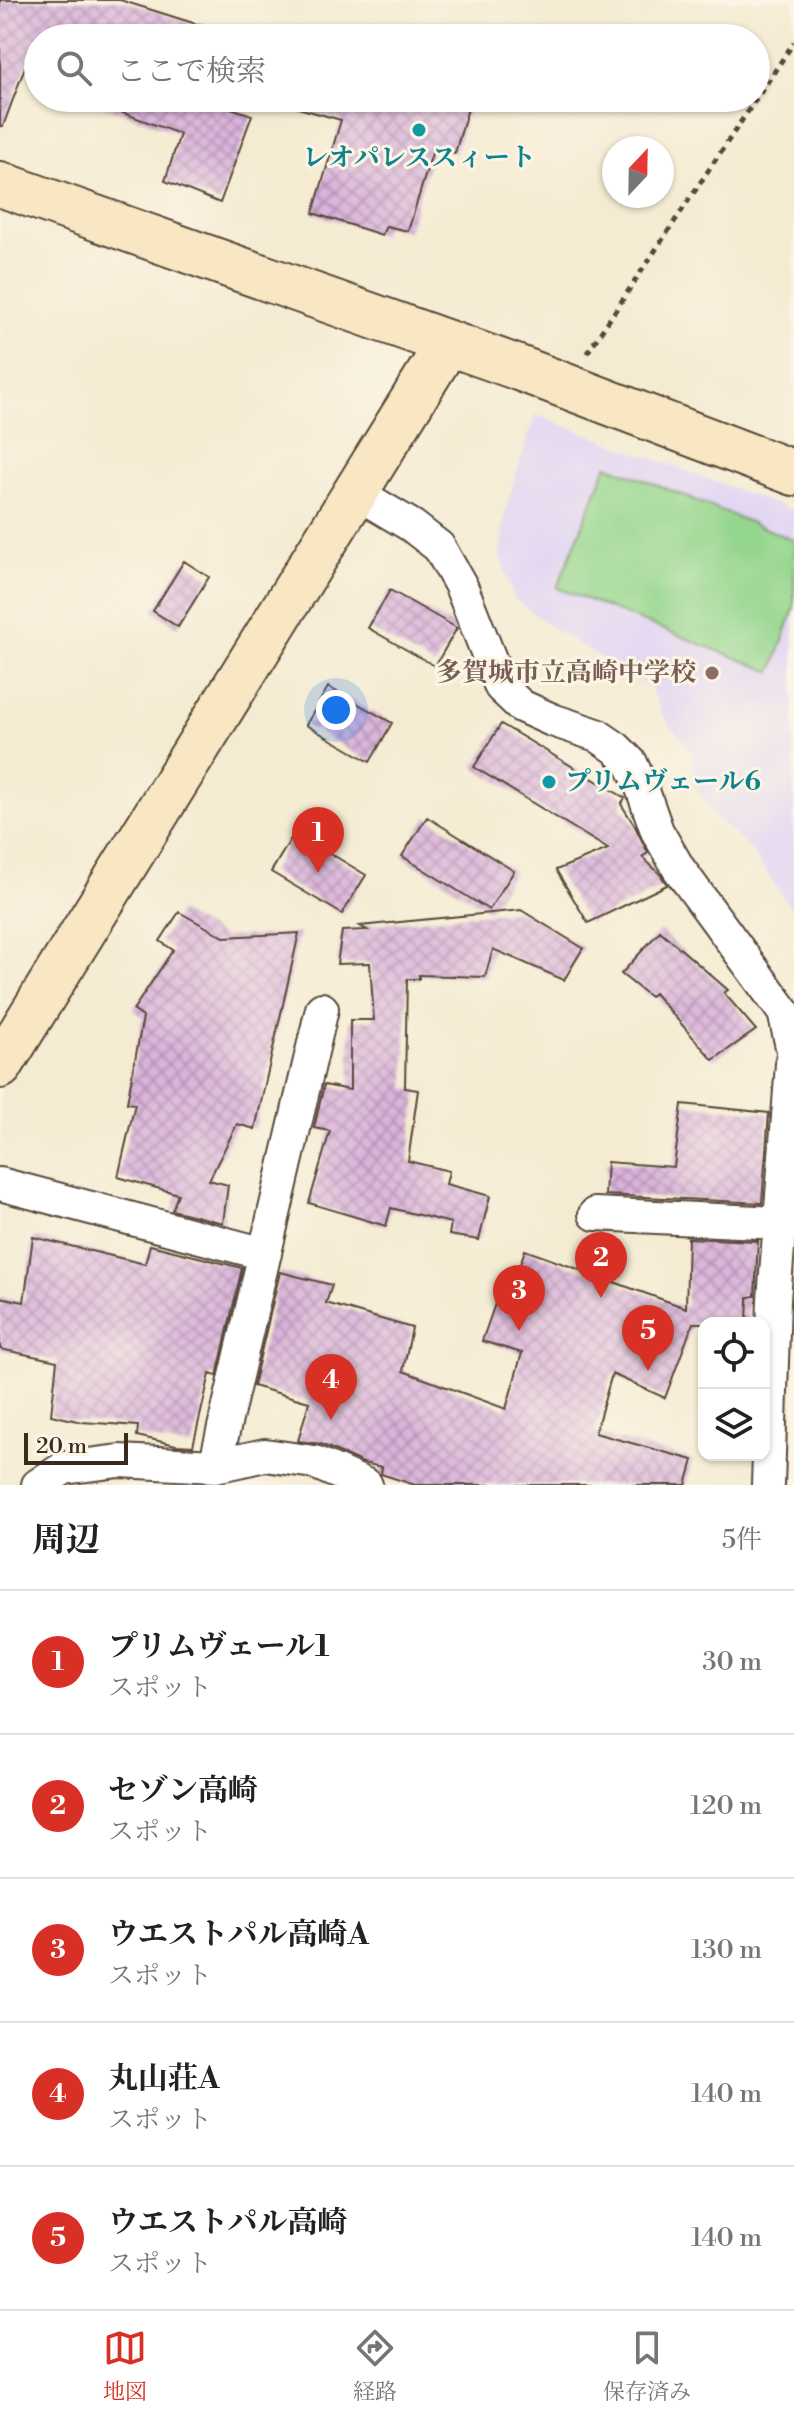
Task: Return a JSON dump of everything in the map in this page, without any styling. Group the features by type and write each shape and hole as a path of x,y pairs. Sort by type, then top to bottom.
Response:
{"street":[{"path":"0,184 448,343 794,473"},
{"path":"0,1066 448,343"},
{"path":"355,492 412,526 439,547 461,586 501,687 521,706 597,735 631,763 657,831 679,869 784,1012 793,1051 774,1300 768,1485"},
{"path":"215,1466 322,1009"},
{"path":"0,1184 265,1254"},
{"path":"595,1214 780,1223"},
{"path":"38,1485 64,1468 119,1461 215,1466 265,1455 314,1462 366,1485"}],"path":[{"path":"770,78 794,42"},
{"path":"586,354 747,112"}],"shaded area":[{"name":"多賀城市立高崎中学校","path":"536,415 794,511 794,912 749,848 714,816 696,787 692,753 661,713 650,687 560,633 514,599 500,555 505,512"}],"green space":[{"path":"607,465 794,540 794,608 772,672 557,588"}],"building":[{"path":"0,0 120,0 196,24 24,24 24,70 3,126 0,126"},
{"path":"121,112 243,112 252,115 220,203 165,181 180,134"},
{"path":"312,112 467,112 455,153 434,147 408,231 386,226 382,235 313,213 341,120"},
{"path":"184,561 209,577 178,627 153,611"},
{"path":"390,590 457,628 435,666 368,628"},
{"path":"328,687 392,723 370,762 306,725"},
{"path":"501,724 625,798 621,804 648,853 642,857 667,885 588,923 556,870 608,849 474,767"},
{"path":"427,817 514,871 489,910 402,856"},
{"path":"295,832 366,875 342,914 271,872"},
{"path":"521,910 583,948 564,980 493,949 485,977 419,975 419,979 407,979 405,1088 418,1090 408,1161 449,1171 446,1184 490,1196 479,1240 449,1235 451,1223 391,1208 386,1226 309,1203 330,1131 314,1128 324,1085 350,1090 350,1020 374,1020 370,963 337,964 342,931 367,930 360,926"},
{"path":"179,912 224,937 299,933 255,1129 237,1124 209,1180 228,1185 223,1223 172,1210 178,1194 118,1177 135,1104 127,1103 143,1017 133,1010 173,950 160,941"},
{"path":"660,931 728,990 724,993 756,1030 713,1060 654,993 650,997 621,974"},
{"path":"682,1104 769,1113 762,1203 605,1195 607,1162 674,1167"},
{"path":"33,1237 145,1264 150,1245 242,1268 217,1376 210,1374 193,1446 137,1436 138,1426 82,1422 51,1415 57,1361 0,1349 0,1297 24,1302"},
{"path":"688,1238 758,1241 755,1296 748,1297 747,1317 698,1317 665,1398 612,1374 595,1433 693,1460 686,1485 415,1485 381,1474 382,1467 363,1463 321,1444 298,1441 309,1402 253,1386 280,1272 332,1285 326,1303 412,1328 403,1371 506,1409 522,1353 482,1341 496,1301 506,1304 525,1250 686,1308"}],"place":[{"name":"レオパレススィート","path":"419,130"},
{"name":"多賀城市立高崎中学校","path":"712,673"},
{"name":"プリムヴェール6","path":"549,782"},
{"name":"プリムヴェール1","path":"318,873"},
{"name":"セゾン高崎","path":"601,1298"},
{"name":"ウエストパル高崎A","path":"519,1331"},
{"name":"ウエストパル高崎","path":"648,1371"},
{"name":"丸山荘A","path":"331,1420"}]}
